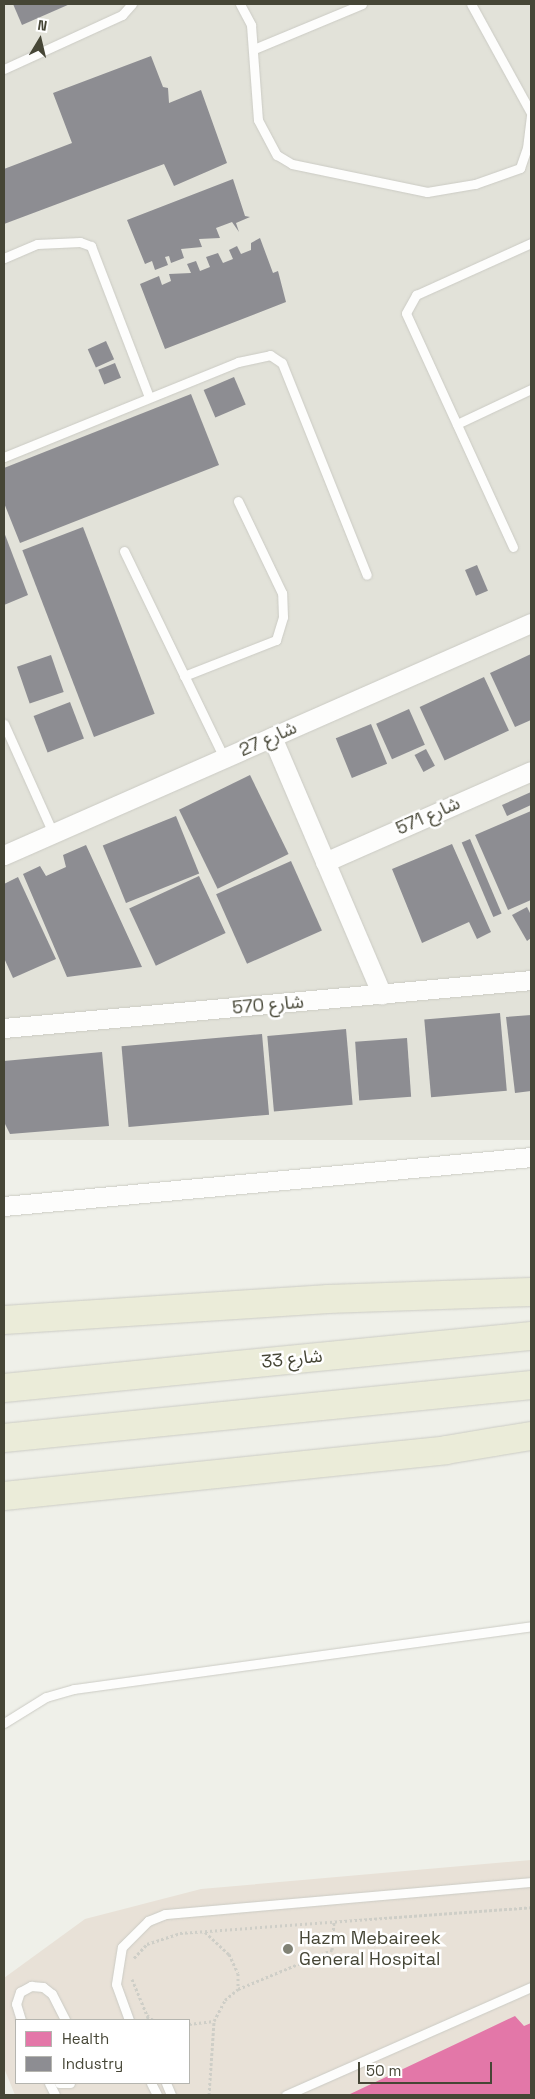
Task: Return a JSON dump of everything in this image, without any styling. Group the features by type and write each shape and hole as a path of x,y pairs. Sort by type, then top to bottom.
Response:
{"highway":[{"path":"4,1320 369,1296 531,1292"},
{"name":"شارع 33","path":"4,1388 531,1336"},
{"path":"4,1438 531,1385"},
{"path":"4,1496 437,1450 531,1436"}],"street":[{"name":"شارع 27","path":"4,855 531,622"},
{"path":"272,737 382,995"},
{"name":"شارع 571","path":"325,862 531,771"},
{"name":"شارع 570","path":"4,1028 531,980"},
{"path":"4,1206 531,1158"}],"lane":[{"path":"4,69 122,15 132,4"},
{"path":"240,4 251,25 258,120 266,142 292,164 426,192 475,184 520,168 531,113 472,4"},
{"path":"254,49 362,4"},
{"path":"4,258 37,244 80,242 91,246 149,397"},
{"path":"513,547 406,313 416,295 531,244"},
{"path":"4,457 149,397 257,356 270,355 282,363 367,575"},
{"path":"457,424 531,389"},
{"path":"184,676 276,640 283,617 282,593 238,500"},
{"path":"124,551 224,758"},
{"path":"4,724 53,833"},
{"path":"4,1723 46,1697 74,1689 531,1626"},
{"path":"129,2018 116,1984 122,1947 148,1921 165,1914 531,1882"},
{"path":"21,2019 16,2004 20,1992 31,1986 43,1987 52,1994 64,2019"},
{"path":"286,2095 531,1987"}],"path":[{"path":"133,1965 134,1958 147,1944 180,1933 531,1908"},
{"path":"209,2095 214,2022 225,2000 238,1989 332,1950 334,1922"},
{"path":"205,1932 229,1954 238,1973 238,1989"},
{"path":"132,1973 144,2013 148,2019"},
{"path":"144,2013 152,2019"},
{"path":"190,2024 214,2022"}],"shaded area":[{"path":"4,4 531,4 531,1140 4,1140"},
{"name":"Hazm Mebaireek General Hospital","path":"531,1860 531,2095 15,2095 4,2068 4,1978 85,1919 201,1889"}],"building: Health":[{"path":"515,2016 524,2026 531,2023 531,2095 348,2095"}],"building: Industry":[{"path":"13,4 70,4 22,25"},
{"path":"151,56 163,87 168,88 169,103 201,90 227,163 174,186 164,164 4,224 4,169 72,143 53,93"},
{"path":"233,179 245,216 250,217 236,223 239,232 232,222 216,228 220,238 199,239 202,247 181,249 184,258 171,263 169,256 165,257 168,265 155,270 152,261 145,264 127,220"},
{"path":"260,238 273,273 278,271 286,302 165,349 140,284 159,276 162,285 171,281 169,274 191,273 187,264 196,261 200,271 210,267 206,257 218,253 223,263 233,259 229,250 237,246 241,254 251,250 251,243"},
{"path":"106,341 114,359 96,367 88,349"},
{"path":"115,363 121,378 104,385 98,370"},
{"path":"234,377 246,405 215,418 204,390"},
{"path":"191,394 219,465 20,543 4,503 4,468"},
{"path":"83,527 155,714 94,737 22,550"},
{"path":"4,532 28,595 4,605"},
{"path":"477,565 488,591 476,596 465,570"},
{"path":"531,654 531,720 515,727 490,673"},
{"path":"51,655 64,692 30,704 17,667"},
{"path":"484,677 509,730 445,760 420,707"},
{"path":"70,702 84,738 48,752 34,716"},
{"path":"409,709 425,745 392,759 376,724"},
{"path":"371,724 387,764 352,778 336,738"},
{"path":"426,749 435,766 423,772 415,755"},
{"path":"250,775 289,854 218,889 179,810"},
{"path":"531,792 531,805 507,816 502,805"},
{"path":"531,811 531,900 508,910 475,835"},
{"path":"176,816 199,873 126,903 103,846"},
{"path":"470,839 502,914 493,917 462,843"},
{"path":"452,844 491,932 477,939 469,922 422,943 392,869"},
{"path":"86,845 142,967 67,977 23,874 40,866 46,876 66,867 63,855"},
{"path":"291,861 322,930 247,964 216,894"},
{"path":"199,876 226,933 156,966 129,909"},
{"path":"18,877 56,959 13,978 4,958 4,884"},
{"path":"527,907 531,915 531,938 527,941 512,915"},
{"path":"500,1013 507,1091 431,1097 424,1020"},
{"path":"531,1015 531,1091 515,1093 506,1017"},
{"path":"346,1029 353,1105 274,1112 267,1036"},
{"path":"262,1034 269,1115 129,1127 122,1046"},
{"path":"407,1038 411,1097 359,1100 355,1042"},
{"path":"102,1052 109,1126 10,1134 4,1122 4,1061"}],"place":[{"name":"Hazm Mebaireek General Hospital","path":"288,1949"}]}
